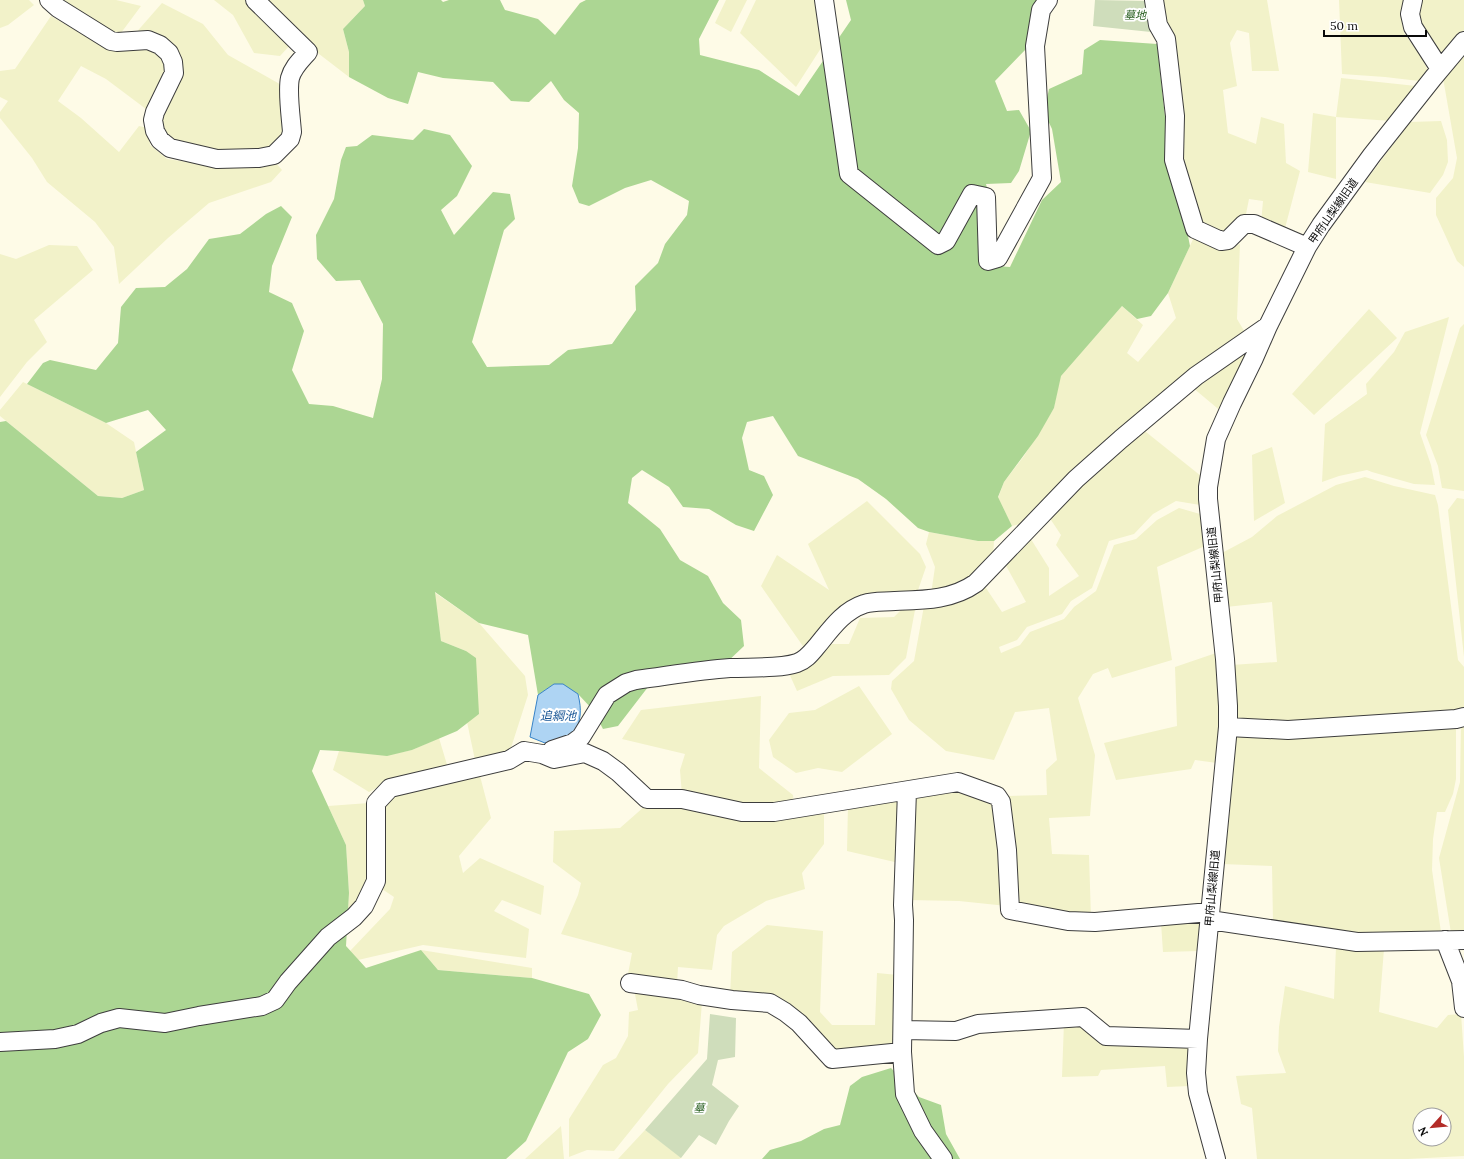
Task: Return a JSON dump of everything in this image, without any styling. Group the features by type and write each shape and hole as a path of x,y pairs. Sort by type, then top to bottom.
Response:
{"street":[{"path":"49,0 58,8 111,41 148,40 160,45 168,53 173,62 174,73 155,112 153,120 155,131 160,140 170,148 217,159 259,158 274,155 290,139 292,132 289,86 290,77 296,65 308,52 255,0"},
{"path":"824,0 849,174 938,245 946,241 972,194 986,197 988,261 998,258 1042,178 1034,46 1041,10 1048,0"},
{"path":"1154,0 1158,25 1166,40 1175,116 1174,160 1195,229 1221,241 1228,240 1244,224 1254,224 1307,247"},
{"path":"1413,0 1410,14 1413,27 1440,69"},
{"name":"甲府山梨線旧道","path":"1216,1159 1198,1093 1196,1073 1228,727 1225,659 1208,499 1208,487 1216,439 1268,326 1307,247 1321,225 1372,155 1464,41"},
{"path":"542,754 573,743 581,738 607,695 626,683 636,680 729,668 782,666 797,663 808,657 837,622 848,612 859,606 871,602 920,600 947,597 965,590 976,583 1076,480 1121,439 1196,376 1268,326"},
{"path":"1228,727 1288,730 1456,719 1464,717"},
{"path":"0,1042 55,1039 78,1034 120,1018 165,1023 262,1006 275,1000 328,937 354,917 364,906 372,892 376,882 376,803 390,788 509,760 524,751 554,758 585,753 603,761 618,772 647,799 682,799 742,812 774,812 958,782 996,796 1001,802 1010,910 1068,921 1095,922 1210,916 1357,942 1464,940"},
{"path":"907,790 903,905 902,1052 905,1094 924,1131 943,1159"},
{"path":"1445,940 1461,981 1464,1008"},
{"path":"630,983 682,990 698,995 732,1000 770,1003 799,1023 832,1059 902,1052"},
{"path":"903,1030 956,1031 978,1024 1083,1017 1106,1036 1198,1039"}],"green space":[{"path":"0,0 29,0 34,5 8,25 0,28"},
{"path":"60,0 116,0 141,6 118,37"},
{"path":"214,0 247,0 292,43 280,56 254,53 233,15"},
{"path":"264,0 363,0 365,6 343,29 349,52 349,77 310,47"},
{"path":"363,0 441,0 443,2 449,0 500,0 505,10 538,19 555,35 580,3 586,0 719,0 699,39 700,55 759,70 799,96 851,20 846,0 1042,0 1027,48 995,81 1007,111 1019,110 1031,131 1019,171 1011,183 986,184 996,221 996,266 1010,267 1042,200 1061,182 1052,129 1044,112 1049,89 1082,74 1084,50 1100,40 1157,44 1170,162 1182,206 1190,246 1168,293 1151,316 1137,319 1122,306 1061,376 1054,408 1038,436 1004,482 998,497 1012,526 994,541 978,541 929,532 918,528 886,499 858,479 798,456 773,416 747,422 742,438 749,470 764,476 773,495 754,531 736,525 709,509 683,507 669,487 642,470 632,478 628,503 660,529 680,560 708,576 723,603 741,620 744,646 725,664 658,674 618,726 603,729 593,710 578,694 554,684 538,695 528,635 479,623 435,592 441,641 466,651 476,658 479,714 457,731 412,750 387,756 320,750 312,771 346,845 349,893 346,946 366,968 421,950 438,970 532,978 589,994 601,1015 588,1039 568,1052 526,1141 506,1159 0,1159 0,422 6,421 98,496 122,498 144,490 136,452 166,430 148,410 106,423 27,384 43,363 50,360 96,370 118,343 121,307 136,288 165,287 187,269 209,239 240,234 266,214 281,206 292,217 272,266 269,292 292,303 304,331 292,370 309,404 333,406 373,418 382,379 383,324 360,280 336,281 317,259 316,235 334,199 341,160 346,147 357,146 372,135 413,140 424,129 450,135 472,166 457,196 441,210 454,235 493,192 510,194 515,219 504,230 472,342 487,367 549,365 568,350 612,344 636,310 635,286 658,263 665,244 687,215 689,201 651,180 625,188 589,206 579,203 572,186 578,148 579,113 564,100 551,81 529,102 511,101 493,82 443,78 418,72 408,104 388,98 349,77 349,52 343,29 365,6"},
{"path":"726,0 747,0 731,32 715,23"},
{"path":"756,0 818,0 823,45 796,87 740,33"},
{"name":"墓地","path":"1095,0 1149,1 1153,20 1151,32 1093,26"},
{"path":"1156,0 1267,0 1279,71 1252,71 1249,33 1237,30 1230,43 1237,86 1223,90 1228,133 1256,144 1261,117 1284,124 1286,163 1300,171 1284,232 1261,223 1263,201 1249,199 1245,219 1228,235 1200,227 1179,161"},
{"path":"1339,0 1405,0 1402,24 1404,33 1422,58 1428,71 1419,81 1342,74"},
{"path":"1418,0 1464,0 1464,30 1441,57 1420,29 1415,11"},
{"path":"162,3 203,24 228,55 285,87 288,130 269,154 217,155 171,143 159,131 179,58 134,35"},
{"path":"51,16 109,50 123,51 142,46 157,51 166,62 168,76 150,112 106,79 81,66 58,101 81,118 119,152 139,126 148,128 150,145 167,159 215,166 274,161 282,170 271,182 209,203 168,238 119,284 114,247 95,222 47,182 32,158 0,118 0,112 8,101 0,97 0,71 15,69"},
{"path":"1464,52 1464,267 1457,261 1436,215 1436,198 1453,178 1457,158 1443,78"},
{"path":"1341,78 1416,86 1391,121 1336,117"},
{"path":"1313,113 1336,117 1336,179 1308,172"},
{"path":"1441,121 1447,140 1448,162 1443,175 1430,193 1365,182 1410,122"},
{"path":"1195,235 1224,250 1240,244 1237,319 1246,334 1029,522 1012,526 998,498 1004,482 1024,456 1054,408 1060,376 1122,306 1143,325 1127,353 1138,362 1176,318 1168,293"},
{"path":"49,245 77,246 93,270 34,320 47,342 27,362 0,397 0,254 16,259"},
{"path":"1369,309 1397,338 1314,415 1292,394"},
{"path":"1449,317 1420,433 1431,465 1435,485 1414,484 1367,470 1339,476 1322,482 1325,424 1367,394 1366,384 1394,352 1405,332"},
{"path":"1464,324 1464,491 1442,488 1438,466 1426,435 1460,328"},
{"path":"1253,343 1223,413 1192,387"},
{"path":"23,382 106,423 134,442 144,490 122,498 98,496 0,416 0,410"},
{"path":"1141,428 1201,476 1200,505 1176,501 1153,514 1134,534 1109,541 1092,588 1071,601 1062,614 1027,627 1017,640 999,647 1001,653 1020,645 1030,632 1064,619 1074,607 1096,591 1114,545 1136,539 1157,520 1179,508 1200,514 1205,546 1157,567 1172,660 1112,678 1108,668 1093,674 1078,698 1095,755 1090,816 1049,818 1052,854 1089,855 1091,918 1015,907 1006,796 1047,795 1046,770 1057,760 1049,708 1015,712 994,760 946,751 909,720 891,689 892,681 914,661 924,606 982,582 1002,612 1026,602 1004,562 1029,536 1049,568 1049,596 1079,576 1056,545 1061,535 1049,517"},
{"path":"1272,447 1285,503 1254,521 1252,455"},
{"path":"1365,477 1394,486 1435,495 1438,505 1458,660 1464,667 1464,710 1288,725 1234,722 1231,665 1277,662 1272,602 1226,607 1220,554 1252,537 1277,516 1336,485"},
{"path":"1457,498 1464,499 1464,657 1448,510"},
{"path":"867,501 920,554 926,567 916,596 871,598 807,652 761,586 777,555 829,590 808,544"},
{"path":"929,532 978,541 994,541 993,558 967,584 931,594 935,567 926,544"},
{"path":"434,592 479,623 525,676 528,695 509,754 475,760 467,722 479,714 466,651 441,641"},
{"path":"903,608 915,610 906,658 889,675 833,676 797,691 788,671 824,644 849,644 860,618 894,617"},
{"path":"1216,653 1222,729 1217,763 1195,760 1191,769 1116,780 1104,743 1177,726 1175,667"},
{"path":"859,686 892,734 842,772 818,768 796,773 773,757 769,740 789,713 815,710"},
{"path":"761,696 759,768 793,795 794,805 736,807 682,795 680,770 685,754 622,739 641,710"},
{"path":"1464,722 1464,933 1451,933 1439,858 1460,782 1461,723"},
{"path":"1456,724 1456,779 1453,794 1445,812 1437,812 1433,839 1432,870 1441,932 1362,936 1273,922 1272,866 1222,864 1236,732"},
{"path":"439,738 448,768 387,782 369,792 333,770 339,751 387,755 412,750"},
{"path":"480,776 491,818 459,856 463,873 480,858 544,886 541,915 502,900 494,911 529,929 526,958 423,945 358,960 350,951 390,909 394,897 379,887 382,810 391,797"},
{"path":"956,786 998,803 1007,906 959,901 908,900 912,794"},
{"path":"903,796 899,863 847,851 848,805"},
{"path":"369,803 369,886 360,904 348,910 349,893 346,845 328,806"},
{"path":"645,806 824,809 824,844 802,873 805,889 766,901 724,926 717,935 712,970 678,967 677,984 627,979 632,953 561,934 578,895 581,883 553,862 554,831 620,828"},
{"path":"1202,920 1199,951 1163,952 1161,923"},
{"path":"767,925 823,931 820,1012 832,1025 875,1025 877,973 898,975 895,1050 835,1055 801,1019 730,997 732,952"},
{"path":"1336,946 1384,949 1379,1012 1437,1028 1448,1015 1461,1014 1464,1057 1464,1156 1408,1159 1257,1159 1252,1108 1241,1104 1236,1076 1286,1073 1278,1051 1279,1027 1285,986 1334,999"},
{"path":"421,950 532,968 532,978 438,970"},
{"path":"634,989 702,1002 698,1053 668,1084 614,1151 587,1150 569,1157 569,1119 603,1065 616,1058 628,1036 629,1012 638,1010"},
{"name":"墓","path":"710,1014 736,1018 735,1057 718,1060 712,1085 739,1106 716,1145 699,1135 681,1158 645,1130 707,1059"},
{"path":"1064,1022 1189,1041 1189,1086 1167,1087 1165,1066 1101,1070 1098,1076 1062,1077"},
{"path":"891,1068 919,1097 941,1105 946,1134 960,1159 762,1159 770,1150 801,1141 824,1129 840,1125 850,1086 862,1077"},
{"path":"561,1126 564,1159 525,1159"},
{"path":"645,1130 681,1157 681,1158 618,1159"}],"water":[{"name":"追綱池","path":"554,684 563,684 578,694 580,715 574,736 545,743 530,737 538,695"}]}
